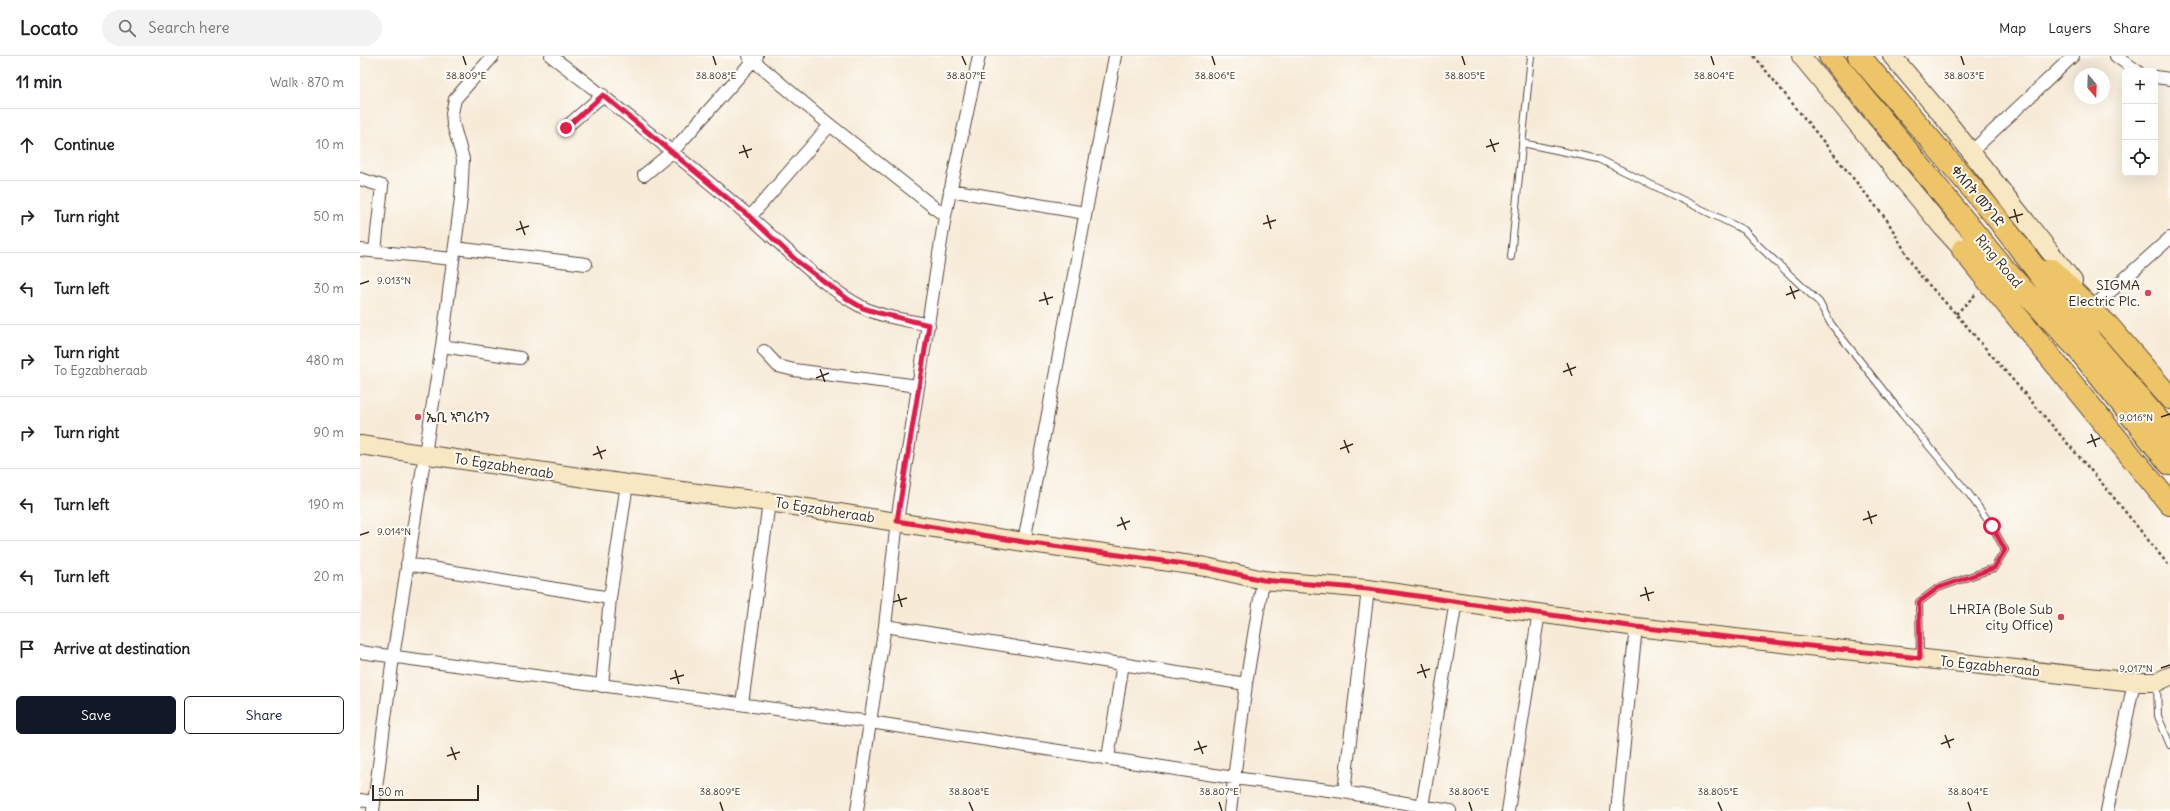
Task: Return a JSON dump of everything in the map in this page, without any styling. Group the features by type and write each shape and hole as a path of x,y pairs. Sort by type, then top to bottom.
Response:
{"highway":[{"name":"Ring Road","path":"1830,56 2003,268 2065,337 2078,349 2170,464"},
{"name":"ቀለበት መንገድ","path":"1858,56 1992,213 2092,341 2170,434"},
{"path":"1992,213 2110,327 2170,398"},
{"path":"1963,250 2170,504"},
{"path":"1963,250 2065,337"}],"main road":[{"path":"1801,56 1942,227 1963,250"},
{"path":"1892,56 1971,152 2110,327"},
{"name":"To Egzabheraab","path":"360,445 627,484 769,502 1024,542 1206,567 1263,580 1368,589 1539,612 1636,627 2134,682 2164,679"}],"street":[{"path":"360,800 373,806 393,657 442,346 461,199 463,159 453,124 455,99 493,56"},
{"path":"551,56 603,95 750,217 798,262 849,300 863,308 929,325"},
{"path":"1024,542 1114,56"},
{"path":"2116,56 2133,68"},
{"path":"644,175 672,152 753,57 830,125 945,216"},
{"path":"1971,152 2069,57"},
{"path":"857,811 885,626 897,521 918,386 929,325 945,216 975,58"},
{"path":"2158,77 2170,79"},
{"path":"566,128 603,95"},
{"path":"750,217 830,125"},
{"path":"360,179 382,186 375,251"},
{"path":"950,190 1085,213"},
{"path":"2093,307 2170,238"},
{"path":"360,250 454,253 586,264"},
{"path":"442,346 520,358"},
{"path":"764,351 778,366 794,370 918,386"},
{"path":"602,686 610,598 627,484"},
{"path":"742,704 769,502"},
{"path":"407,564 610,598"},
{"path":"1230,811 1246,684 1263,580"},
{"path":"1344,792 1368,589"},
{"path":"1422,807 1456,601"},
{"path":"1508,811 1539,612"},
{"path":"885,626 1123,663 1246,684"},
{"path":"1617,811 1636,627"},
{"path":"360,652 870,722 1234,778 1344,792 1450,811"},
{"path":"1108,758 1123,663"},
{"path":"2107,811 2134,682"}],"lane":[{"path":"1511,257 1530,56"},
{"path":"1522,143 1599,159 1744,230 1819,302 1831,324 1902,414 1970,494 1992,526 2005,550 1994,568 1938,588 1919,602 1920,658"},
{"path":"2164,679 2158,716 2170,745"}],"path":[{"path":"1754,56 1887,220 1917,272 1956,314 2106,488 2170,567"},
{"path":"1956,314 1989,281"}],"place":[{"name":"SIGMA Electric Plc.","path":"2148,293"},
{"name":"ኤቢ ኣግሪኮን","path":"418,417"},
{"name":"LHRIA (Bole Sub city Office)","path":"2061,617"}],"route":[{"path":"566,128 603,95 750,217 798,262 849,300 863,308 879,313 929,325 897,521 1024,542 1206,567 1263,580 1368,589 1539,612 1636,627 1920,658 1919,602 1926,595 1938,588 1994,568 2005,550 1992,526"}]}
